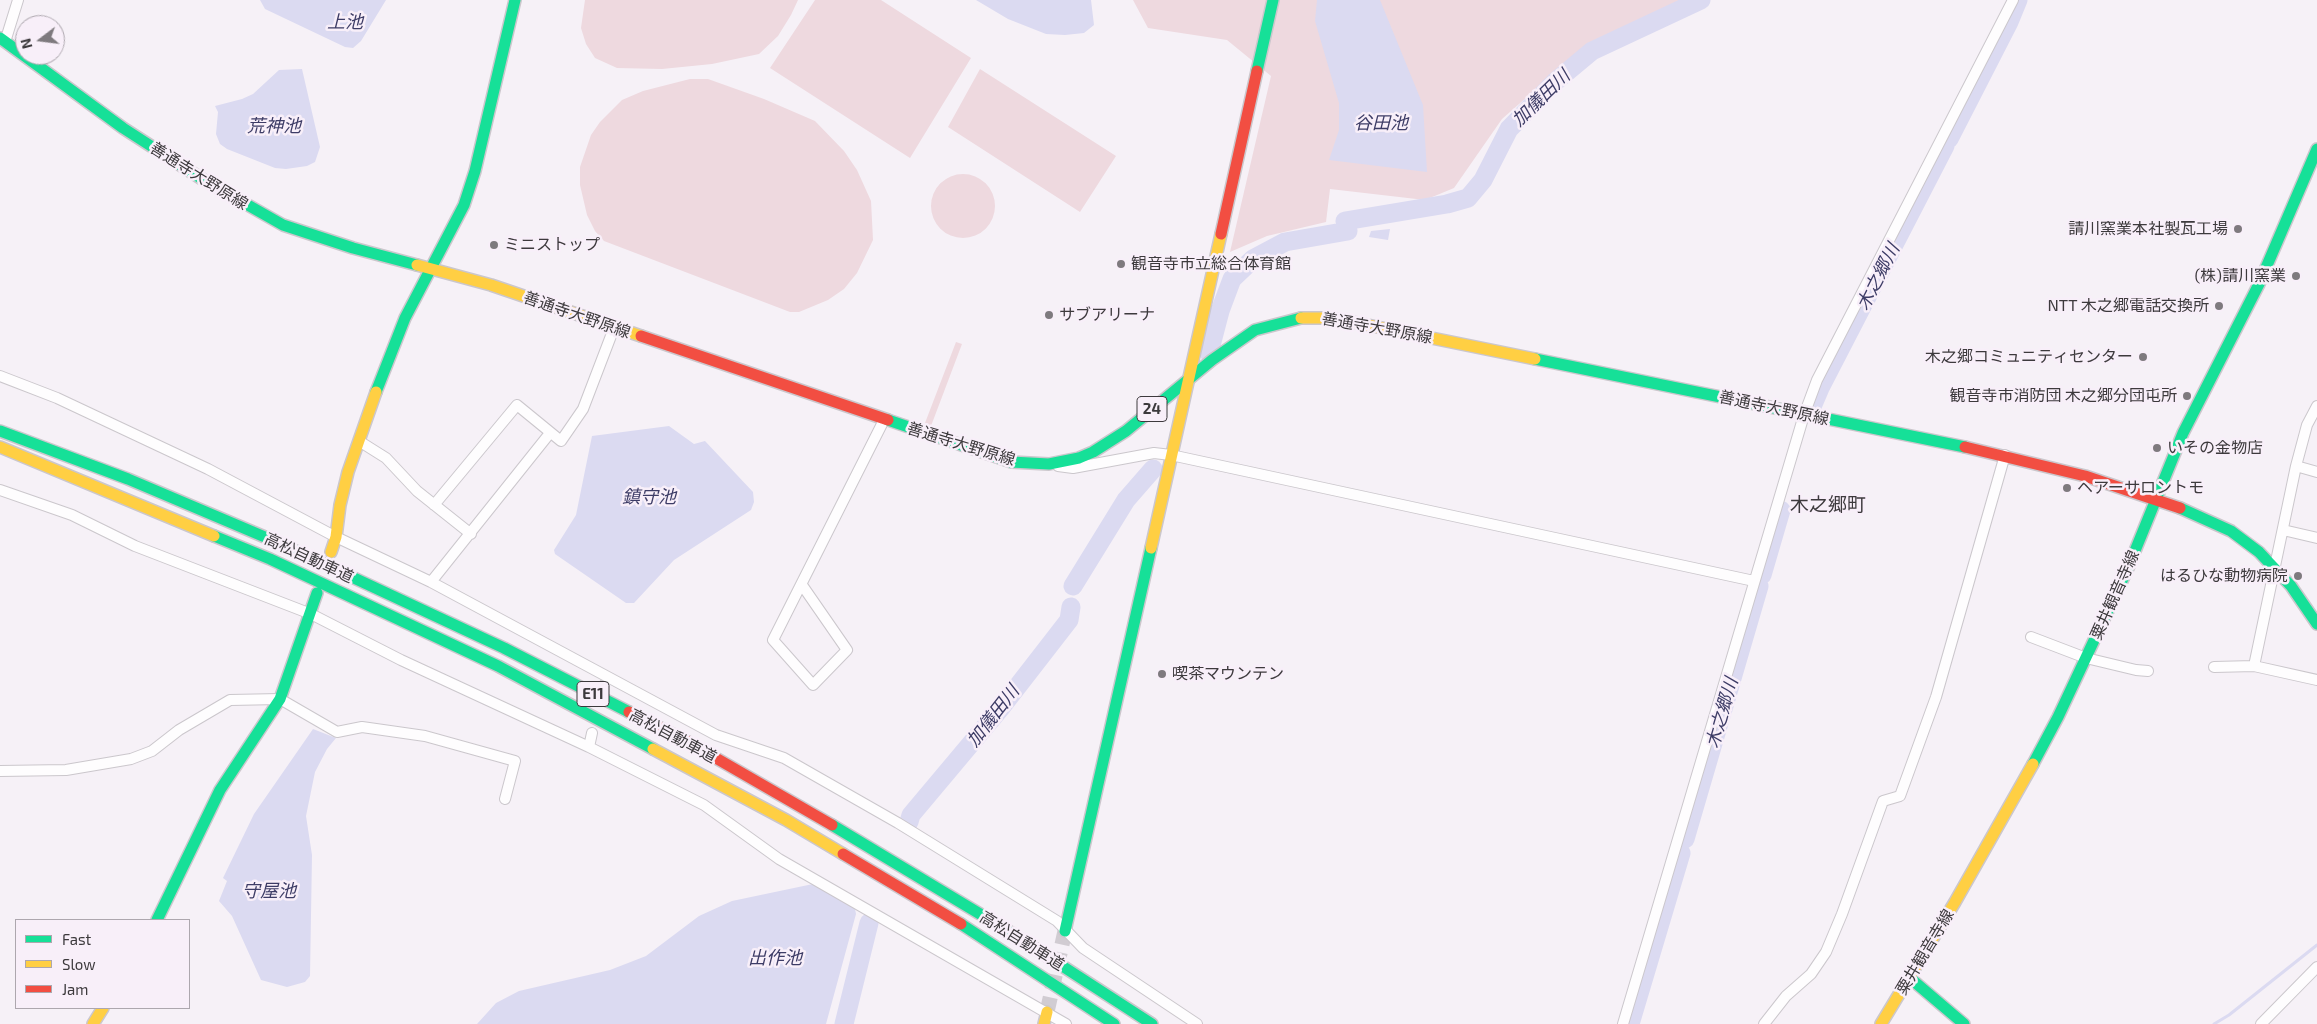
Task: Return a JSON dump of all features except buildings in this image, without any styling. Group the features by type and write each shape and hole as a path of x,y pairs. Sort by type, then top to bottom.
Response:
{"main road":[{"path":"331,552 336,537 348,472 389,356 430,269 464,205 475,171 515,0"},
{"path":"1066,931 1273,0"},
{"name":"善通寺大野原線","path":"3,40 102,114 202,179 283,225 317,238 491,286 1011,462 1049,464 1079,458 1105,445 1126,431 1187,380 1233,344 1255,330 1279,322 1305,317 1333,318 2005,455 2085,476 2155,498 2201,516 2231,531 2259,552 2291,586 2317,624"},
{"name":"粟井観音寺線","path":"1881,1024 2015,798 2058,717 2128,568 2182,433 2259,284 2317,150"},
{"name":"高松自動車道","path":"0,431 128,479 279,543 504,648 688,742 798,804 955,899 1152,1024"},
{"name":"高松自動車道","path":"0,447 270,560 507,671 786,820 993,943 1114,1024"},
{"path":"157,919 220,790 280,699 317,593"},
{"path":"1910,978 1964,1024"},
{"path":"93,1024 102,1009"},
{"path":"1044,1024 1047,1012"}],"street":[{"path":"3,40 18,0"},
{"path":"1623,1024 1804,414 1817,380 2013,0"},
{"path":"434,505 517,405 560,441 583,409 614,328"},
{"path":"0,376 56,398 208,469 336,537 431,582 606,678 716,735 784,758 898,823 1057,921 1082,948 1197,1024"},
{"path":"2254,666 2296,466 2307,425 2317,406"},
{"path":"802,585 847,650 812,685 773,640 884,420"},
{"path":"431,582 550,433"},
{"path":"359,441 386,458 417,491 471,534"},
{"path":"1049,464 1073,468 1154,453 1171,454 1754,580"},
{"path":"1764,1024 1786,996 1811,974 1826,952 1842,914 1883,800 1900,796 1936,697 2005,455"},
{"path":"2296,466 2317,472"},
{"path":"0,490 72,515 135,546 311,614 401,660 589,747 704,805 779,859 1066,1024"},
{"path":"2284,530 2317,538"},
{"path":"2031,637 2086,658 2148,671"},
{"path":"2214,667 2254,666 2317,680"},
{"path":"0,771 66,770 131,759 152,751 179,730 230,700 280,699 337,732 362,727 426,736 515,761 505,799"},
{"path":"589,747 592,733"},
{"path":"2261,1024 2317,967"}],"shaded area":[{"path":"585,0 798,0 778,36 759,54 712,64 662,69 617,68 595,58 586,44 581,28"},
{"path":"815,0 881,0 971,58 910,158 770,68"},
{"path":"1133,0 1689,0 1584,47 1502,119 1454,188 1425,200 1330,189 1326,222 1267,236 1230,252 1271,76 1227,40 1148,28"},
{"path":"980,69 1116,156 1080,212 948,127"},
{"path":"690,79 708,79 764,99 815,121 844,151 857,170 871,201 873,240 857,273 844,289 828,300 799,312 790,312 604,241 595,231 587,215 580,185 580,167 591,135 600,122 622,100 643,91"},
{"path":"957,174 969,174 986,183 993,194 995,206 993,218 986,229 969,238 957,238 945,233 936,224 931,212 931,200 936,188 945,179"},
{"path":"956,342 962,344 931,426 925,423"}],"water":[{"name":"上池","path":"260,0 386,0 361,41 353,48 345,47 265,9"},
{"path":"976,0 1091,0 1094,25 1084,33 1046,34 1008,19"},
{"name":"谷田池","path":"1317,0 1380,0 1423,105 1427,172 1329,160 1339,130 1339,103 1315,21"},
{"name":"荒神池","path":"302,69 320,147 315,162 307,166 286,169 275,168 227,149 220,144 216,134 218,112 215,106 253,94 279,70"},
{"path":"1390,229 1388,240 1369,237 1371,231"},
{"name":"鎮守池","path":"669,426 694,444 705,441 753,492 754,502 751,510 674,560 634,603 626,603 555,554 554,550 576,515 592,436"},
{"name":"守屋池","path":"313,729 336,738 327,749 315,772 306,816 312,855 310,976 305,982 287,987 261,980 232,916 219,901 227,881 223,878 254,814"},
{"name":"出作池","path":"813,884 855,909 856,914 826,1024 477,1024 496,1003 519,991 610,970 646,956 699,916 732,901"}],"waterway":[{"name":"加儀田川","path":"1345,221 1447,204 1468,198 1483,180 1509,129 1556,81 1592,51 1701,0"},
{"name":"木之郷川","path":"1949,139 2009,22 2018,0"},
{"name":"木之郷川","path":"1811,409 1820,388 1945,146"},
{"name":"加儀田川","path":"1209,353 1220,311 1232,279 1253,259 1285,242 1348,231"},
{"name":"加儀田川","path":"1073,586 1126,500 1153,469"},
{"name":"木之郷川","path":"1762,575 1781,510"},
{"name":"木之郷川","path":"1685,839 1759,586"},
{"name":"加儀田川","path":"909,822 911,815 1000,709 1069,620 1071,607"},
{"name":"木之郷川","path":"1630,1024 1681,853"},
{"name":"加儀田川","path":"844,1024 869,923"},
{"path":"2214,1024 2229,1015 2317,945"}],"tunnel":[{"path":"600,701 605,681"},
{"path":"1047,1012 1065,931"}],"traffic: fast":[{"path":"376,392 405,318 464,205 475,171 515,0"},
{"path":"1257,71 1273,0"},
{"path":"0,38 123,128 202,179 283,225 353,248 417,265"},
{"path":"2033,764 2058,717 2128,568 2183,433 2259,284 2317,149"},
{"path":"888,420 1011,462 1049,464 1079,458 1093,452 1126,431 1212,360 1255,330 1301,318"},
{"path":"1535,359 1965,447"},
{"path":"0,431 128,479 279,543 504,648 629,712"},
{"path":"2180,508 2231,531 2259,552 2291,586 2317,624"},
{"path":"214,536 270,559 498,666 653,749"},
{"path":"1065,931 1151,548"},
{"path":"157,919 220,790 280,699 317,593"},
{"path":"832,825 1005,929 1152,1024"},
{"path":"961,924 1114,1024"},
{"path":"1910,978 1964,1024"}],"traffic: slow":[{"path":"1151,548 1221,234"},
{"path":"417,265 491,285 641,336"},
{"path":"1301,318 1333,318 1535,359"},
{"path":"331,552 336,537 340,505 348,472 376,392"},
{"path":"0,447 214,536"},
{"path":"653,749 786,820 843,854"},
{"path":"1881,1024 1955,902 2033,764"},
{"path":"93,1024 102,1009"},
{"path":"1044,1024 1047,1012"}],"traffic: jam":[{"path":"1221,234 1257,71"},
{"path":"641,336 888,420"},
{"path":"1965,447 2085,476 2180,508"},
{"path":"629,712 688,742 832,825"},
{"path":"843,854 961,924"}],"place":[{"name":"請川窯業本社製瓦工場","path":"2238,229"},
{"name":"ミニストップ","path":"494,245"},
{"name":"観音寺市立総合体育館","path":"1121,264"},
{"name":"(株)請川窯業","path":"2296,276"},
{"name":"NTT 木之郷電話交換所","path":"2219,306"},
{"name":"サブアリーナ","path":"1049,315"},
{"name":"木之郷コミュニティセンター","path":"2143,357"},
{"name":"観音寺市消防団 木之郷分団屯所","path":"2187,396"},
{"name":"いその金物店","path":"2157,448"},
{"name":"ヘアーサロントモ","path":"2067,488"},
{"name":"はるひな動物病院","path":"2298,576"},
{"name":"喫茶マウンテン","path":"1162,674"}],"district":[{"name":"木之郷町","path":"1828,505"}]}
